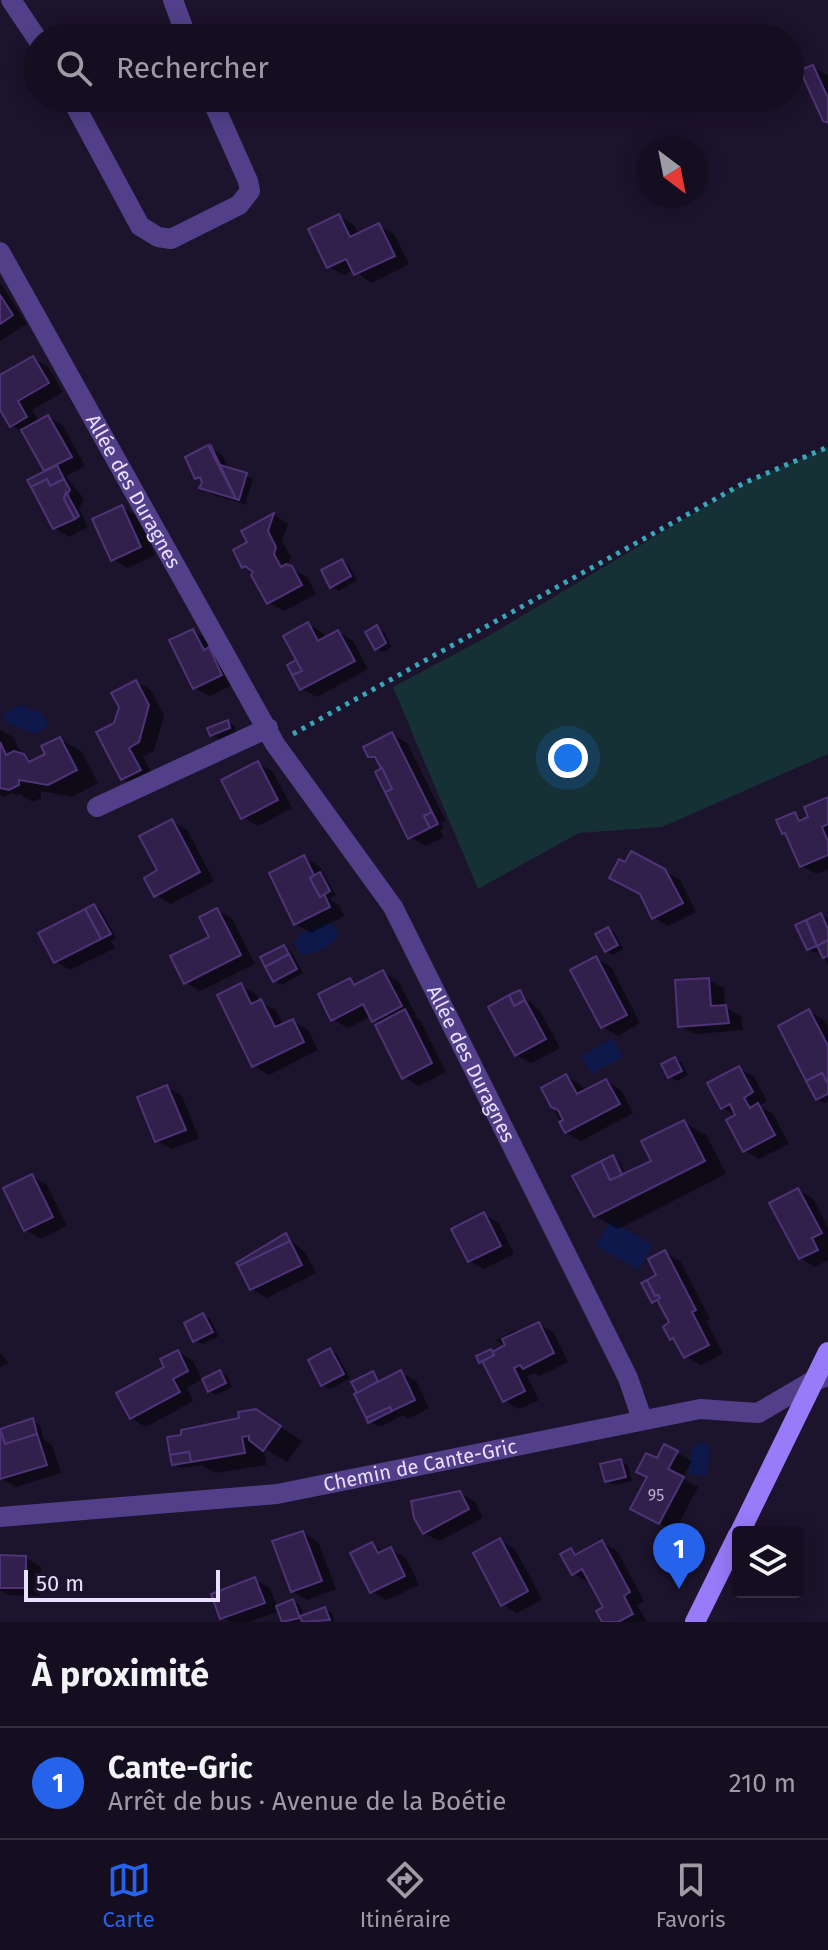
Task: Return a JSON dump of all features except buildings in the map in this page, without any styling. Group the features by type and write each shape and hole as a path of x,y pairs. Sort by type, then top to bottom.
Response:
{"main road":[{"path":"743,1526 820,1379 828,1352"},
{"path":"695,1622 732,1548"}],"street":[{"path":"11,0 27,24"},
{"path":"173,0 182,24"},
{"path":"79,112 140,226 158,237 171,239 239,205 250,191 217,112"},
{"name":"Allée des Duragnes","path":"0,252 271,736 393,907 628,1378 642,1419"},
{"path":"97,807 271,736"},
{"name":"Chemin de Cante-Gric","path":"0,1517 277,1494 700,1409 758,1413 820,1379"}],"path":[{"path":"271,736 744,483 828,447"}],"green space":[{"path":"828,447 828,754 662,827 579,833 478,889 393,687 485,638 744,483"}],"shaded area":[{"path":"20,705 44,715 48,726 35,734 6,722 2,715"},
{"path":"322,923 333,924 339,935 322,950 300,954 294,943 301,934"},
{"path":"613,1038 623,1057 591,1074 581,1056"},
{"path":"610,1221 653,1245 639,1270 596,1246"},
{"path":"702,1442 711,1447 706,1476 688,1474 692,1448"}],"place":[{"name":"Cante-Gric","path":"679,1589"}]}
